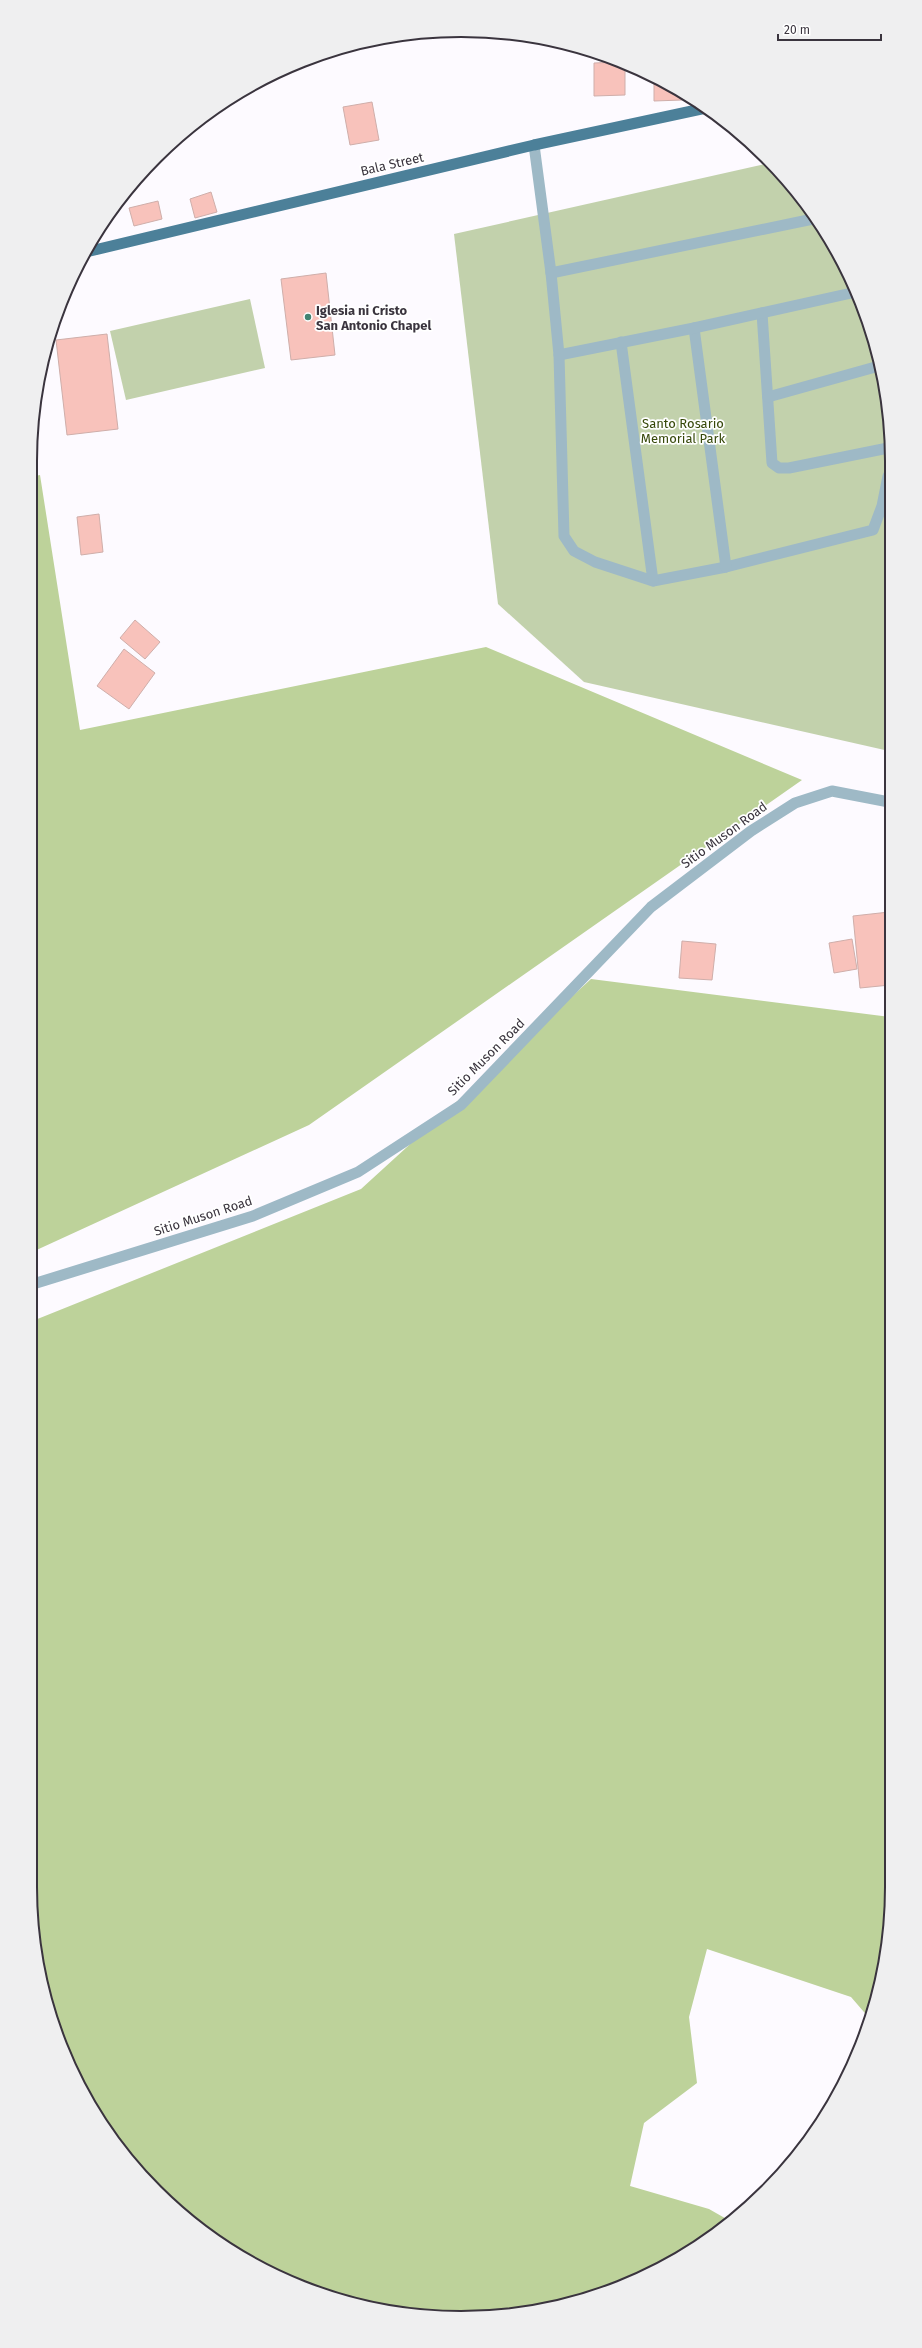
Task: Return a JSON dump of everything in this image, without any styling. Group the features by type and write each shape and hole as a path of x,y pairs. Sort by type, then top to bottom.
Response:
{"main road":[{"name":"Bala Street","path":"93,250 534,145 699,110"}],"street":[{"path":"534,145 559,355 564,536 574,551 595,562 653,581 726,567 873,530 882,506 885,491"},
{"path":"550,273 810,220"},
{"path":"559,355 694,328 850,293"},
{"path":"762,313 772,463 779,468 789,468 885,449"},
{"path":"694,328 726,567"},
{"path":"621,342 653,581"},
{"path":"768,397 875,367"},
{"name":"Sitio Muson Road","path":"37,1283 253,1216 358,1172 461,1105 651,907 751,831 795,803 832,791 885,801"}],"green space":[{"name":"Santo Rosario Memorial Park","path":"764,164 780,181 814,225 841,273 853,299 871,351 877,378 884,433 885,461 885,750 584,682 498,604 454,234"},
{"path":"250,299 265,368 126,400 110,331"},
{"path":"40,475 80,730 486,647 802,780 309,1125 37,1250 37,476"},
{"path":"591,979 885,1016 885,1887 881,1942 871,1997 865,2014 851,1997 707,1949 689,2017 697,2083 644,2123 630,2186 709,2209 725,2218 697,2240 649,2267 623,2279 571,2297 544,2303 489,2310 461,2311 433,2310 378,2303 351,2297 299,2279 273,2267 225,2240 181,2206 161,2187 142,2167 108,2123 81,2075 69,2049 51,1997 45,1970 38,1915 37,1887 37,1319 361,1189"}],"building":[{"path":"594,63 604,63 625,70 625,95 594,96"},
{"path":"654,84 682,99 682,100 654,101"},
{"path":"372,102 379,140 350,145 343,107"},
{"path":"211,192 217,212 195,218 190,199"},
{"path":"158,201 162,219 134,226 129,208"},
{"name":"Iglesia ni Cristo San Antonio Chapel","path":"326,273 335,355 291,360 281,279"},
{"path":"107,334 118,429 67,435 56,340"},
{"path":"99,514 103,552 81,555 77,517"},
{"path":"135,620 160,642 145,659 120,638"},
{"path":"124,649 155,673 129,709 97,686"},
{"path":"885,912 885,986 860,988 853,916"},
{"path":"852,939 857,969 834,973 829,943"},
{"path":"682,941 716,944 712,980 679,978"}],"place":[{"name":"Iglesia ni Cristo San Antonio Chapel","path":"308,317"}]}
